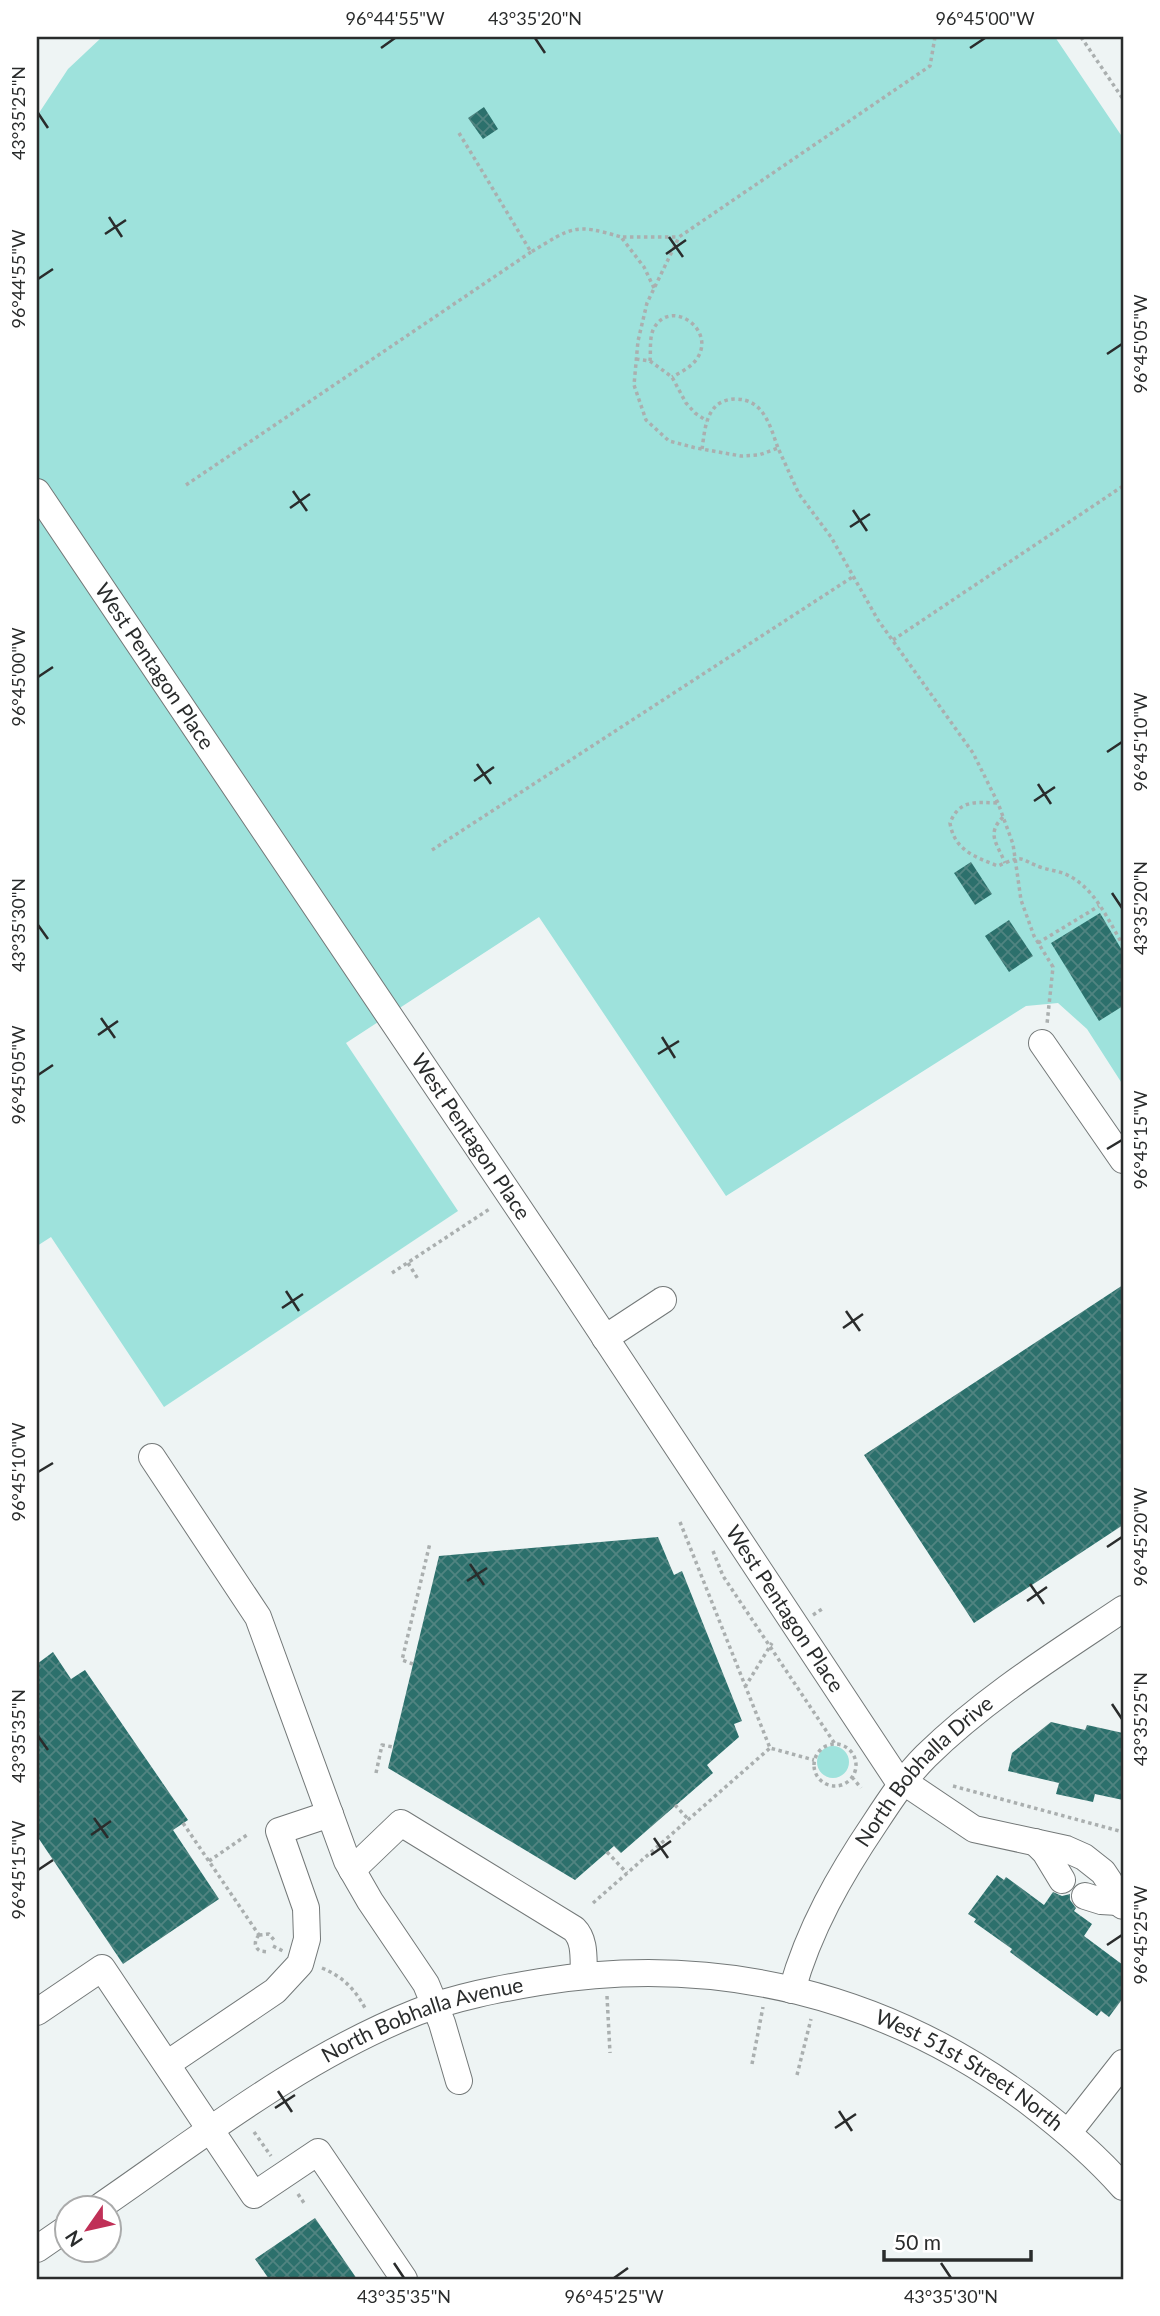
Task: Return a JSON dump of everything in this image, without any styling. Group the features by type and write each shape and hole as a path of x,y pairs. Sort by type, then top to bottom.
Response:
{"street":[{"name":"West Pentagon Place","path":"37,492 903,1783"},
{"path":"1042,1043 1123,1160"},
{"path":"605,1338 663,1300"},
{"path":"152,1457 258,1617 352,1870 426,1984 436,2006 459,2081"},
{"name":"North Bobhalla Drive","path":"792,1990 799,1966 828,1898 903,1783 926,1756 979,1709 1123,1609"},
{"path":"903,1783 974,1829 1066,1849 1094,1864 1109,1881 1121,1904"},
{"path":"167,2064 275,1991 300,1964 307,1939 306,1908 279,1831 330,1814"},
{"path":"352,1870 401,1823 574,1929 583,1945 584,1975"},
{"path":"1034,1842 1045,1852 1062,1880"},
{"path":"1085,1896 1121,1904"},
{"path":"37,2012 102,1968 254,2195 318,2152 404,2279"},
{"name":"North Bobhalla Avenue","path":"118,2194 304,2068 350,2042 436,2006 483,1993 584,1975 654,1972 712,1977 792,1990"},
{"name":"West 51st Street North","path":"792,1990 852,2006 936,2042 1013,2090 1068,2133 1123,2187"},
{"path":"1068,2133 1123,2063"},
{"path":"37,2249 52,2239"}],"path":[{"path":"778,448 759,455 741,456 702,449 670,441 646,420 634,385 639,333 647,303 679,237 930,66 935,37"},
{"path":"1081,37 1123,99"},
{"path":"458,133 531,252"},
{"path":"186,485 566,230 589,228 621,237 679,237"},
{"path":"621,237 644,267 654,288"},
{"path":"650,361 655,325 662,320 679,316 688,319 699,332 702,348 700,355 688,368 671,377"},
{"path":"639,333 652,337"},
{"path":"636,359 650,361 671,377 686,403 707,421"},
{"path":"702,449 707,421 714,407 733,399 749,401 760,408 768,419 799,494 831,537 878,620 973,753 998,803 1013,844 1021,900 1038,943 1053,967 1049,1017 1042,1043"},
{"path":"893,640 1123,486"},
{"path":"432,850 854,576"},
{"path":"998,803 966,803 958,808 950,823 955,841 961,848 974,857 998,866 1015,858 1026,859 1039,867 1066,874 1093,896 1123,945"},
{"path":"1003,817 994,826 993,835 1005,863"},
{"path":"1038,943 1099,905"},
{"path":"392,1273 491,1208"},
{"path":"407,1263 418,1279"},
{"path":"680,1522 770,1748"},
{"path":"413,1664 402,1660 430,1542"},
{"path":"713,1551 723,1576 835,1744"},
{"path":"746,1687 770,1644"},
{"path":"835,1744 845,1746 854,1756 855,1771 852,1777 839,1785 825,1783 815,1773 814,1760 820,1749 835,1744"},
{"path":"376,1773 382,1745 393,1747"},
{"path":"770,1748 814,1760"},
{"path":"593,1903 770,1748"},
{"path":"852,1777 861,1787"},
{"path":"952,1786 1123,1832"},
{"path":"676,1805 688,1819"},
{"path":"183,1824 259,1936"},
{"path":"209,1861 247,1835"},
{"path":"607,1852 626,1873"},
{"path":"269,1952 260,1951 256,1947 256,1941 259,1936 269,1934 274,1940"},
{"path":"607,1990 610,2053"},
{"path":"752,2064 764,2002"},
{"path":"797,2075 812,2014"}],"shaded area":[{"path":"102,37 1055,37 1123,138 1123,1085 1087,1029 1058,1003 1026,1006 726,1196 539,917 346,1043 458,1211 164,1407 51,1237 37,1246 37,116 68,69"},
{"path":"833,1746 844,1751 849,1762 844,1773 833,1778 822,1773 817,1762 822,1751"}],"building":[{"path":"484,107 498,129 483,139 468,118"},
{"path":"971,862 992,894 975,905 954,873"},
{"path":"1100,913 1123,952 1123,1006 1099,1021 1051,943"},
{"path":"1009,920 1033,956 1009,972 985,936"},
{"path":"1123,1285 1123,1525 974,1623 864,1455"},
{"path":"658,1537 674,1575 682,1571 742,1721 734,1724 739,1737 707,1765 713,1773 621,1853 614,1846 575,1880 388,1768 439,1556"},
{"path":"53,1652 71,1679 85,1670 188,1820 173,1830 219,1899 123,1964 37,1836 37,1664"},
{"path":"1051,1722 1085,1730 1087,1725 1123,1733 1123,1800 1095,1794 1093,1802 1056,1794 1059,1783 1008,1771 1012,1753"},
{"path":"997,1875 1004,1880 1006,1877 1044,1905 1053,1892 1062,1896 1070,1894 1070,1900 1076,1908 1074,1911 1092,1924 1084,1936 1123,1965 1123,1998 1109,2017 1101,2011 1097,2016 974,1922 976,1919 968,1914"},
{"path":"315,2218 357,2279 269,2279 255,2259"}]}
